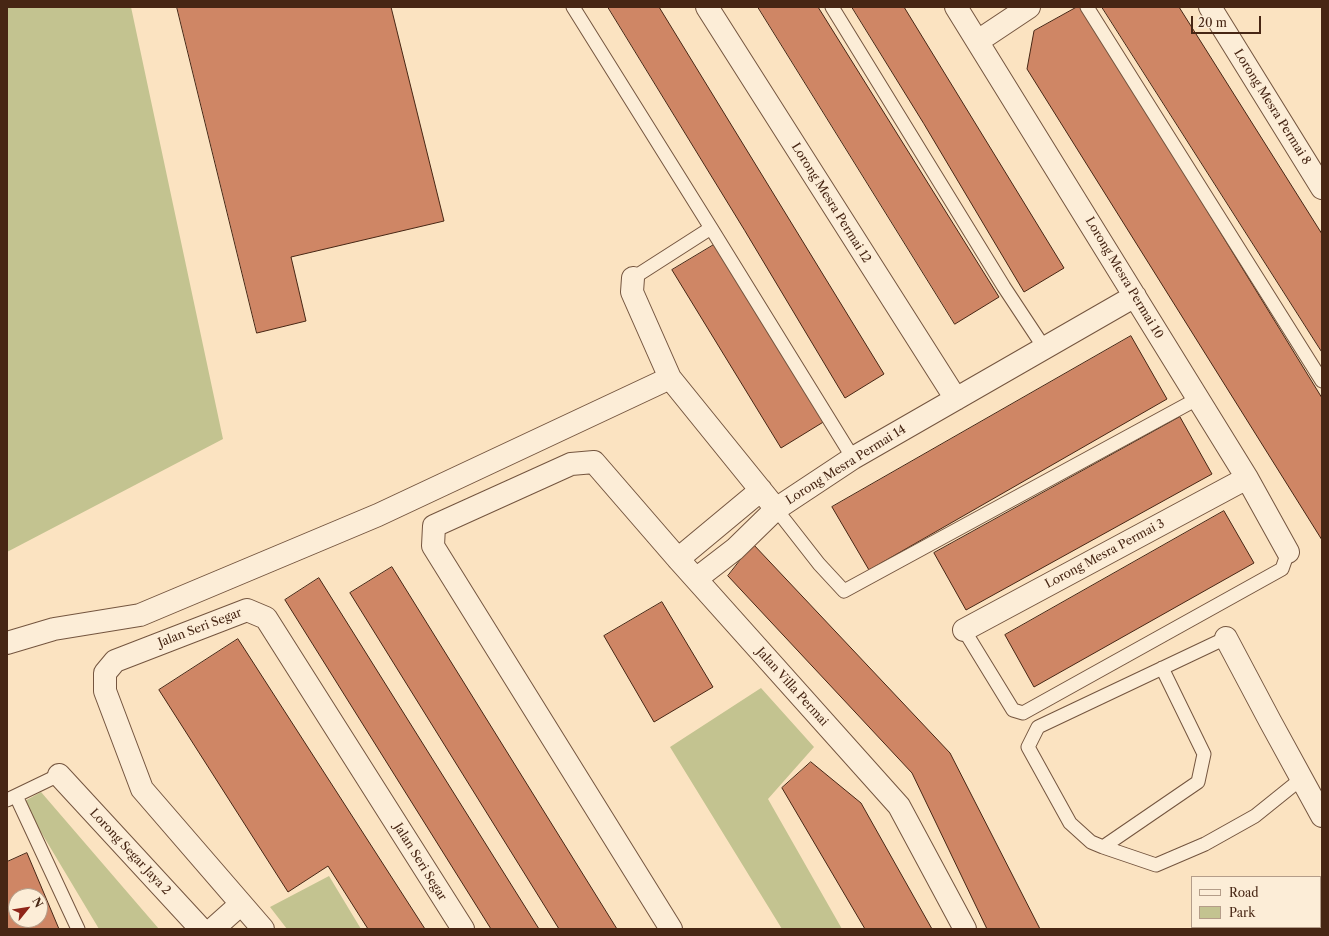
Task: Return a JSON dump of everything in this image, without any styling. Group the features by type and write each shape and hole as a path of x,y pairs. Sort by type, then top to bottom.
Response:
{"street":[{"name":"Lorong Mesra Permai 12","path":"707,7 956,399"},
{"name":"Lorong Mesra Permai 10","path":"956,7 1247,478 1288,552"},
{"path":"978,41 1029,7"},
{"name":"Lorong Mesra Permai 8","path":"1210,7 1322,188"},
{"name":"Lorong Mesra Permai 14","path":"633,278 632,292 670,378 776,509 853,458 1135,296"},
{"path":"7,643 54,629 140,615 378,515 670,378"},
{"name":"Jalan Villa Permai","path":"671,929 433,546 434,526 571,464 594,462 678,559 898,806 965,929"},
{"name":"Lorong Mesra Permai 3","path":"964,630 1247,478"},
{"path":"678,559 761,490"},
{"path":"696,578 734,549 776,509"},
{"name":"Jalan Seri Segar","path":"260,928 142,790 105,691 105,673 115,661 247,610 266,618 462,929"},
{"path":"1226,638 1322,816"},
{"name":"Lorong Segar Jaya 2","path":"59,775 201,929"},
{"path":"213,929 241,904"}],"lane":[{"path":"573,7 853,458"},
{"path":"832,7 1004,287 1045,348"},
{"path":"1088,7 1322,381"},
{"path":"633,278 711,228"},
{"path":"776,509 819,564 844,591 1197,399"},
{"path":"964,630 1013,710 1023,713 1282,569 1288,552"},
{"path":"1226,638 1038,727 1028,747 1070,823 1091,842 1156,865 1205,844 1255,816 1301,779"},
{"path":"1102,847 1198,782 1204,754 1162,668"},
{"path":"59,775 11,798 78,929"}],"green space":[{"path":"7,7 131,7 223,439 7,552"},
{"path":"761,688 814,747 768,799 842,929 782,929 670,747"},
{"path":"41,792 159,929 99,929 23,802"},
{"path":"329,876 361,929 287,929 270,907"}],"building":[{"path":"177,7 391,7 444,221 291,257 306,321 257,333"},
{"path":"608,7 659,7 884,374 845,398"},
{"path":"758,7 818,7 999,297 955,324"},
{"path":"852,7 904,7 1064,268 1024,292"},
{"path":"1077,7 1082,7 1322,398 1322,540 1027,69 1034,31"},
{"path":"1102,7 1179,7 1322,234 1322,352"},
{"path":"717,243 825,421 781,448 672,270"},
{"path":"1131,336 1167,399 869,570 832,507"},
{"path":"1180,417 1212,474 966,610 934,553"},
{"path":"1224,511 1254,563 1034,687 1005,635"},
{"path":"753,544 950,753 1040,929 987,929 912,773 728,576"},
{"path":"392,567 617,929 559,929 350,593"},
{"path":"319,578 539,929 491,929 285,600"},
{"path":"662,602 713,687 654,722 604,636"},
{"path":"238,639 425,929 368,929 328,866 288,892 159,690"},
{"path":"811,762 861,803 932,929 865,929 782,788"},
{"path":"27,853 42,888 8,888 8,928 48,928 48,903 59,929 7,929 7,862"}]}
